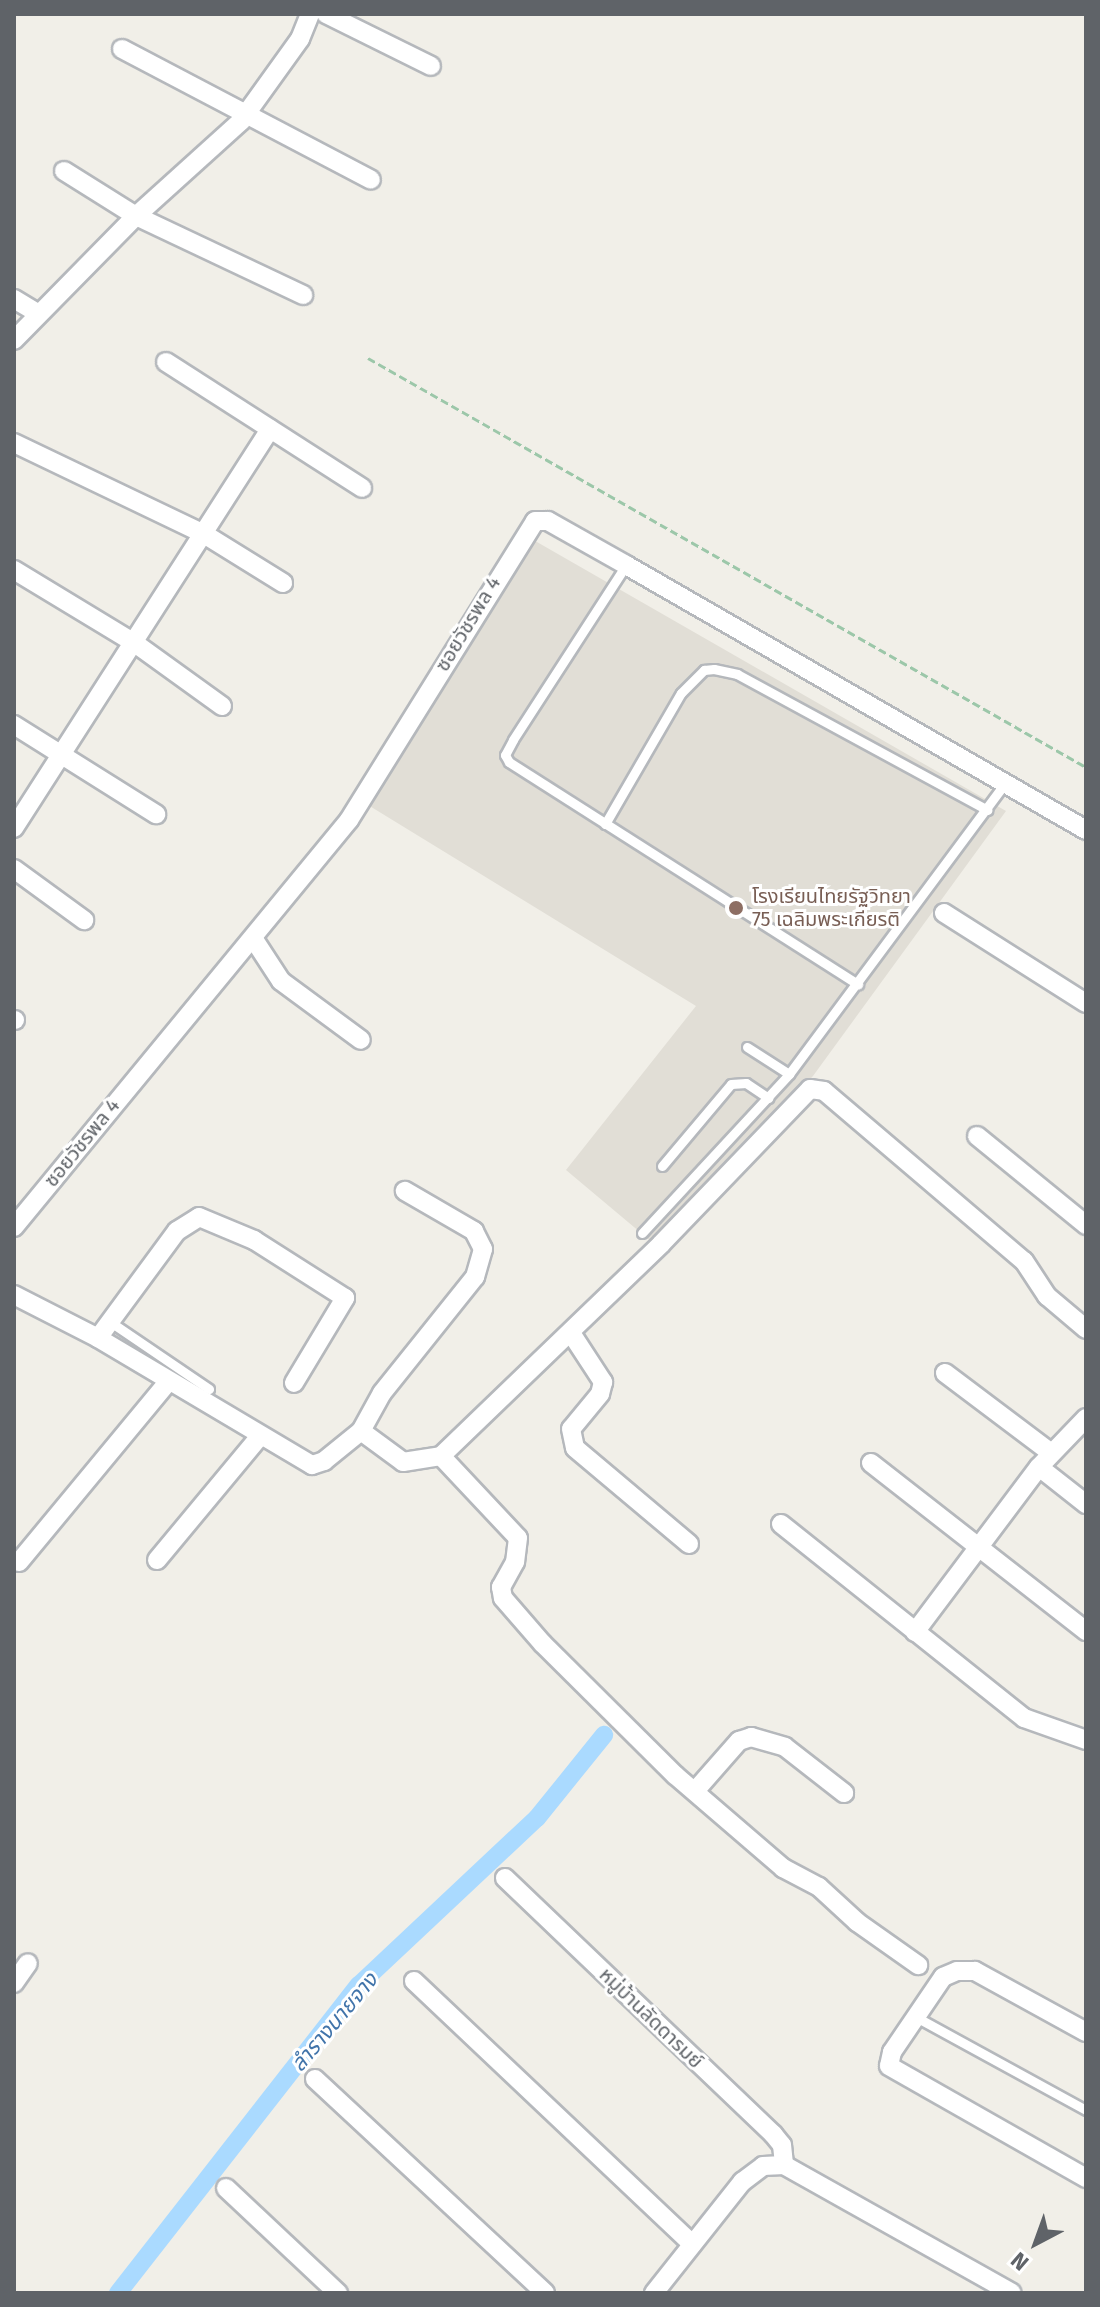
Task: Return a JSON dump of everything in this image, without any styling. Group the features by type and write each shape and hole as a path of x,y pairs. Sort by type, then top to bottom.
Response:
{"street":[{"path":"14,340 37,313 136,216 246,115 300,39 310,14"},
{"path":"326,14 431,66"},
{"path":"122,49 371,180"},
{"path":"64,171 136,216 303,295"},
{"path":"14,299 37,313"},
{"path":"166,362 362,488"},
{"path":"14,828 136,644 270,429"},
{"path":"14,443 204,534 283,583"},
{"name":"ซอยวัชรพล 4","path":"14,1227 349,820 525,529 535,521 548,521 1086,830"},
{"path":"14,570 136,644 222,706"},
{"path":"14,725 61,759 156,814"},
{"path":"14,869 84,920"},
{"path":"944,913 1086,1003"},
{"path":"253,938 281,981 361,1040"},
{"path":"361,1431 403,1462 441,1456 571,1333 805,1092 817,1088 1024,1261 1047,1296 1086,1329"},
{"path":"977,1136 1086,1225"},
{"path":"14,1295 98,1338 312,1465 324,1461 361,1431 382,1393 475,1277 483,1249 474,1231 405,1191"},
{"path":"98,1338 177,1231 199,1217 254,1240 345,1298 294,1383"},
{"path":"571,1333 603,1382 600,1394 571,1429 575,1448 689,1544"},
{"path":"945,1373 1045,1460 1086,1504"},
{"path":"19,1562 169,1381"},
{"path":"915,1632 1045,1460 1086,1418"},
{"path":"157,1560 260,1436"},
{"path":"441,1456 518,1538 515,1562 501,1587 503,1598 543,1644 695,1791 783,1868 819,1887 857,1922 918,1965"},
{"path":"871,1463 1086,1631"},
{"path":"781,1524 1024,1718 1084,1734"},
{"path":"695,1791 739,1741 751,1737 785,1747 844,1793"},
{"name":"หมู่บ้านลัดดารมย์","path":"505,1878 773,2134 782,2145 784,2165"},
{"path":"14,1983 28,1963"},
{"path":"1086,2032 975,1971 943,1977 892,2052 889,2066 898,2075 1086,2178"},
{"path":"414,1981 692,2244"},
{"path":"315,2079 545,2293"},
{"path":"654,2293 742,2182 763,2166 784,2165 1012,2293"},
{"path":"226,2188 338,2293"}],"lane":[{"path":"626,565 505,755 517,772 858,984"},
{"path":"605,824 681,693 704,670 714,669 737,674 987,810"},
{"path":"642,1233 789,1074 1004,785"},
{"path":"747,1047 789,1074"},
{"path":"662,1166 731,1084 746,1083 768,1098"},
{"path":"109,1321 209,1389"},
{"path":"916,2017 1086,2110"}],"path":[{"path":"368,358 1086,767"}],"shaded area":[{"name":"โรงเรียนไทยรัฐวิทยา 75 เฉลิมพระเกียรติ","path":"530,538 1006,811 813,1076 653,1243 566,1170 696,1006 368,805 508,581"}],"waterway":[{"name":"ลำรางนายจาง","path":"118,2293 359,1985 537,1818 604,1735"}],"place":[{"name":"โรงเรียนไทยรัฐวิทยา 75 เฉลิมพระเกียรติ","path":"736,908"}]}
